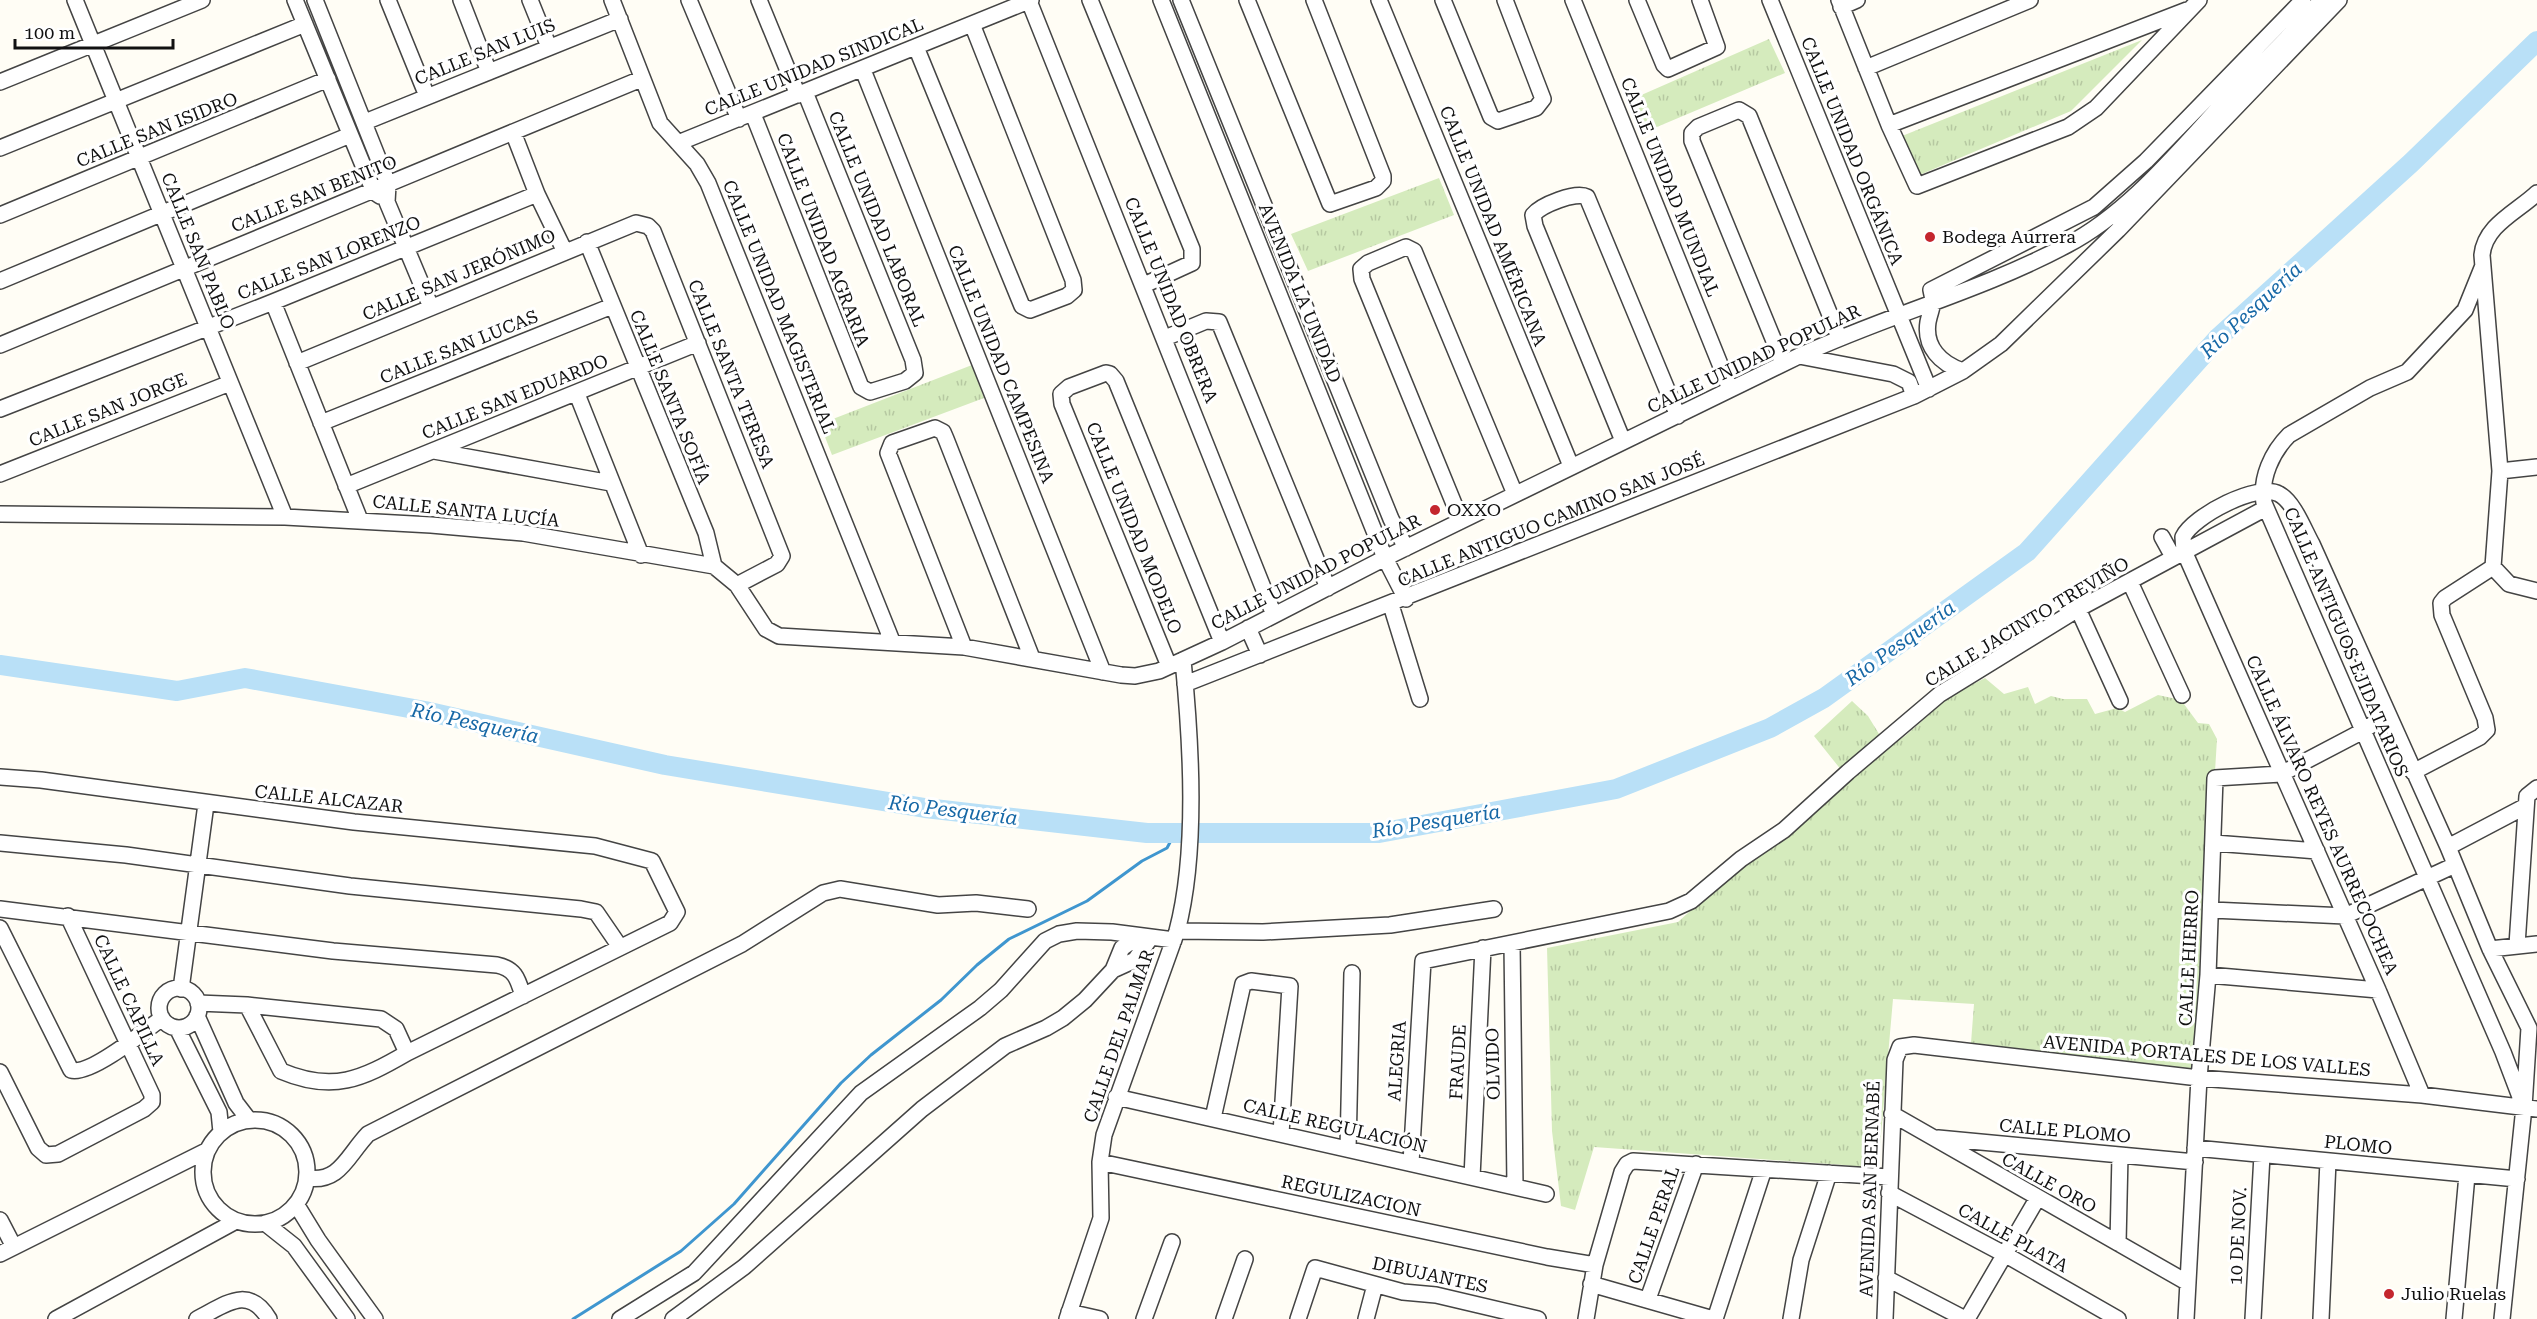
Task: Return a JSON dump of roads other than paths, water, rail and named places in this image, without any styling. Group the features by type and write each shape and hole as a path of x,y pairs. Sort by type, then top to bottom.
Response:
{"street":[{"name":"CALLE SAN PABLO","path":"75,0 285,517"},
{"path":"0,82 202,0"},
{"path":"295,0 374,192 387,202"},
{"path":"315,0 388,185 387,202 431,307"},
{"path":"388,0 428,96"},
{"path":"461,0 489,72"},
{"path":"530,0 549,47"},
{"name":"CALLE UNIDAD MAGISTERIAL","path":"612,0 660,123 697,164 708,183 892,641"},
{"name":"CALLE UNIDAD AGRARIA","path":"689,0 746,117 857,380"},
{"path":"759,0 802,94"},
{"name":"CALLE UNIDAD SINDICAL","path":"678,144 1030,0"},
{"name":"CALLE UNIDAD OBRERA","path":"1030,0 1274,615"},
{"path":"1090,0 1192,249 1192,263 1144,285"},
{"name":"AVENIDA LA UNIDAD","path":"1161,0 1384,558 1406,599"},
{"name":"AVENIDA LA UNIDAD","path":"1181,0 1391,519 1406,548"},
{"path":"1247,0 1330,204 1376,188 1383,181 1383,176 1314,0"},
{"name":"CALLE UNIDAD AMÉRICANA","path":"1379,0 1571,466"},
{"path":"1443,0 1494,120 1504,120 1543,102 1543,95 1505,0"},
{"name":"CALLE UNIDAD MUNDIAL","path":"1573,0 1731,389"},
{"path":"1637,0 1666,69 1717,47 1700,0"},
{"name":"CALLE UNIDAD ORGÁNICA","path":"1770,0 1897,316 1929,389"},
{"path":"1857,0 1840,3 1889,125 1917,186 2068,127 2096,108 2195,4"},
{"path":"1866,68 2030,0"},
{"path":"1963,371 1943,362 1930,344 1928,322 1935,304 1931,290 2094,207 2146,161 2303,0"},
{"path":"2003,254 2049,243 2112,214 2149,181 2321,0"},
{"name":"CALLE ANTIGUO CAMINO SAN JOSÉ","path":"1185,684 1391,605 1914,396 1963,371 2001,344 2118,230 2339,0"},
{"path":"1889,125 2195,4"},
{"name":"CALLE SAN LUIS","path":"365,122 620,19"},
{"path":"0,148 116,103 305,24"},
{"path":"916,47 1018,298 1025,309 1037,308 1072,293 1073,280 972,24"},
{"path":"2234,92 2237,68"},
{"name":"CALLE UNIDAD CAMPESINA","path":"863,70 1103,672"},
{"name":"CALLE SAN ISIDRO","path":"0,215 328,79"},
{"name":"CALLE SAN BENITO","path":"0,345 183,268 374,192 641,79"},
{"name":"CALLE UNIDAD LABORAL","path":"802,94 913,360 915,373 905,381 870,392 864,390 857,380"},
{"path":"1783,363 1691,137 1698,127 1736,111 1744,111 1749,116 1839,338"},
{"path":"513,132 537,194 565,252"},
{"path":"0,280 350,135"},
{"name":"CALLE SAN LORENZO","path":"0,409 273,302 537,194"},
{"path":"1623,441 1535,226 1533,215 1541,209 1580,195 1589,201 1678,416"},
{"path":"2179,554 2183,537 2196,521 2219,507 2262,492 2273,458 2289,435 2370,388 2408,372 2465,310 2482,262 2487,237 2493,229 2534,200"},
{"name":"CALLE UNIDAD POPULAR","path":"892,641 964,647 1135,676 1176,663 1222,642 1384,558 1783,363 1839,338 1935,304 2011,273 2068,245 2112,214"},
{"name":"CALLE SAN JERÓNIMO","path":"297,363 586,242 636,224"},
{"name":"CALLE SANTA TERESA","path":"636,224 643,224 653,231 781,550 781,560 777,564 738,585"},
{"name":"CALLE SANTA SOFÍA","path":"586,242 706,533 714,566"},
{"path":"1461,521 1362,279 1361,270 1368,263 1406,247 1414,251 1515,494"},
{"path":"2482,262 2500,471 2493,567 2509,584 2537,591"},
{"path":"273,302 360,520"},
{"name":"CALLE SAN LUCAS","path":"321,423 612,306"},
{"path":"2465,310 2486,312"},
{"path":"1165,338 1214,320 1220,322 1328,588"},
{"name":"CALLE SAN EDUARDO","path":"346,486 698,343"},
{"path":"1799,356 1893,374 1909,382 1914,396"},
{"name":"CALLE UNIDAD MODELO","path":"1189,742 1185,684 1062,404 1061,394 1069,387 1106,373 1116,381 1222,642"},
{"name":"CALLE SAN JORGE","path":"0,474 230,383"},
{"path":"577,394 641,555"},
{"path":"964,647 890,459 888,447 934,428 943,432 946,439 1032,658"},
{"path":"433,451 611,483"},
{"path":"2500,471 2537,467"},
{"name":"CALLE ANTIGUOS EJIDATARIOS","path":"2502,1319 2517,1179 2531,1108 2533,1029 2490,949 2456,865 2307,535 2284,497 2275,492 2262,492 2266,508 2427,878 2503,1052 2531,1108"},
{"name":"CALLE JACINTO TREVIÑO","path":"1423,961 1669,912 1691,901 1741,859 1784,830 1940,694 2078,609 2266,508"},
{"name":"CALLE SANTA LUCÍA","path":"0,513 285,517 360,520 523,533 714,566 738,585 772,634 892,641"},
{"path":"2162,537 2179,554"},
{"name":"CALLE ÁLVARO REYES AURRECOCHEA","path":"2179,554 2317,851 2422,1095"},
{"path":"2413,772 2480,737 2487,730 2485,718 2442,615 2441,603 2445,598 2493,567"},
{"path":"2130,582 2182,695"},
{"path":"1391,605 1420,699"},
{"path":"2078,609 2120,702"},
{"path":"1248,628 1260,656"},
{"path":"2281,774 2363,731 2387,714"},
{"name":"CALLE DEL PALMAR","path":"1068,1315 1101,1218 1100,1162 1104,1135 1116,1096 1176,935 1188,871 1189,742"},
{"name":"CALLE HIERRO","path":"2186,1319 2199,1078 2212,910 2216,778 2281,774"},
{"name":"CALLE ALCAZAR","path":"0,777 41,780 206,804 354,822 595,846 652,861 676,916 670,923 620,947"},
{"path":"2517,945 2526,806 2529,792 2537,788"},
{"path":"181,989 200,866 206,804"},
{"path":"2448,847 2526,806"},
{"path":"0,843 350,886 580,909 596,912 620,947 407,1053 369,1076 356,1080 322,1081 292,1076 281,1071 248,1005"},
{"path":"2214,843 2317,851"},
{"path":"2212,910 2344,916 2456,865"},
{"path":"307,1178 328,1179 336,1174 368,1134 742,944 823,893 840,889 938,905 976,903 1028,909"},
{"path":"0,909 333,951 504,967 516,974 523,996"},
{"path":"620,1319 694,1273 861,1093 980,1008 1001,990 1045,941 1059,934 1077,931 1145,937 1390,925 1494,909"},
{"name":"CALLE CAPILLA","path":"0,1072 42,1153 50,1156 144,1109 152,1102 153,1095 68,916"},
{"path":"0,928 71,1070 81,1070 128,1044 162,1018"},
{"path":"673,1319 744,1267 922,1109 1005,1046 1046,1028 1085,1000 1113,970 1122,948 1145,937"},
{"name":"OLVIDO","path":"1512,942 1515,1186"},
{"path":"2490,949 2537,944"},
{"name":"FRAUDE","path":"1472,1177 1483,948"},
{"name":"ALEGRIA","path":"1411,1163 1423,961"},
{"path":"1348,1149 1352,973"},
{"path":"2208,975 2378,990"},
{"path":"1214,1118 1242,984 1251,981 1290,986 1281,1134"},
{"path":"162,1018 161,1000 169,992 181,989 192,993 236,1103 249,1120"},
{"path":"198,1010 248,1005 381,1019 396,1029 407,1053"},
{"path":"177,1028 189,1025 198,1010"},
{"path":"162,1018 177,1028 219,1112 221,1132"},
{"name":"AVENIDA PORTALES DE LOS VALLES","path":"1895,1060 1900,1047 1914,1045 2199,1078 2422,1095 2531,1108"},
{"name":"AVENIDA SAN BERNABÉ","path":"1885,1319 1895,1060"},
{"name":"CALLE REGULACIÓN","path":"1116,1096 1546,1194"},
{"path":"219,1112 236,1103"},
{"name":"CALLE ORO","path":"1892,1114 2037,1199 2188,1283"},
{"path":"0,1220 7,1250 206,1151 221,1132 249,1120 277,1125 292,1136 306,1160 307,1178 296,1204 282,1217 265,1223 236,1221 219,1211 208,1196 202,1177 206,1151"},
{"name":"CALLE PLOMO","path":"1932,1138 2120,1155 2195,1155"},
{"path":"2118,1243 2120,1155"},
{"name":"PLOMO","path":"2195,1155 2262,1155 2517,1179"},
{"name":"10 DE NOV.","path":"2253,1319 2262,1155"},
{"path":"1586,1319 1595,1265 1626,1164 1644,1160 1889,1177"},
{"path":"2320,1319 2328,1161"},
{"name":"REGULIZACION","path":"1100,1162 1546,1257 1595,1265"},
{"name":"CALLE PERAL","path":"1648,1299 1696,1164"},
{"path":"1591,1284 1714,1319 1764,1169"},
{"path":"1791,1319 1801,1260 1829,1173"},
{"path":"2454,1319 2467,1175"},
{"name":"CALLE PLATA","path":"1889,1193 2006,1255 2118,1319"},
{"path":"1886,1278 1966,1319 2006,1255 2037,1199"},
{"path":"296,1204 318,1240 375,1319"},
{"path":"56,1319 236,1221"},
{"path":"265,1223 294,1246 347,1319"},
{"path":"1144,1319 1172,1242"},
{"path":"1224,1319 1245,1259"},
{"name":"DIBUJANTES","path":"1298,1319 1315,1268 1375,1285 1466,1301 1538,1319"},
{"path":"1366,1319 1375,1285"},
{"path":"197,1319 240,1299 253,1301 266,1313"},
{"path":"1068,1315 1100,1319"}],"waterway":[{"name":"Río Pesquería","path":"0,665 177,691 245,678 425,711 665,765 925,808 1147,833 1379,833 1616,789 1770,728 1824,698 2027,552 2218,338 2411,163 2537,41"},
{"path":"573,1319 681,1251 734,1204 841,1083 871,1055 941,1000 977,965 1009,939 1087,901 1142,861 1167,848 1175,833"}],"place":[{"name":"Bodega Aurrera","path":"1930,237"},
{"name":"OXXO","path":"1435,510"},
{"name":"Julio Ruelas","path":"2389,1294"}]}
